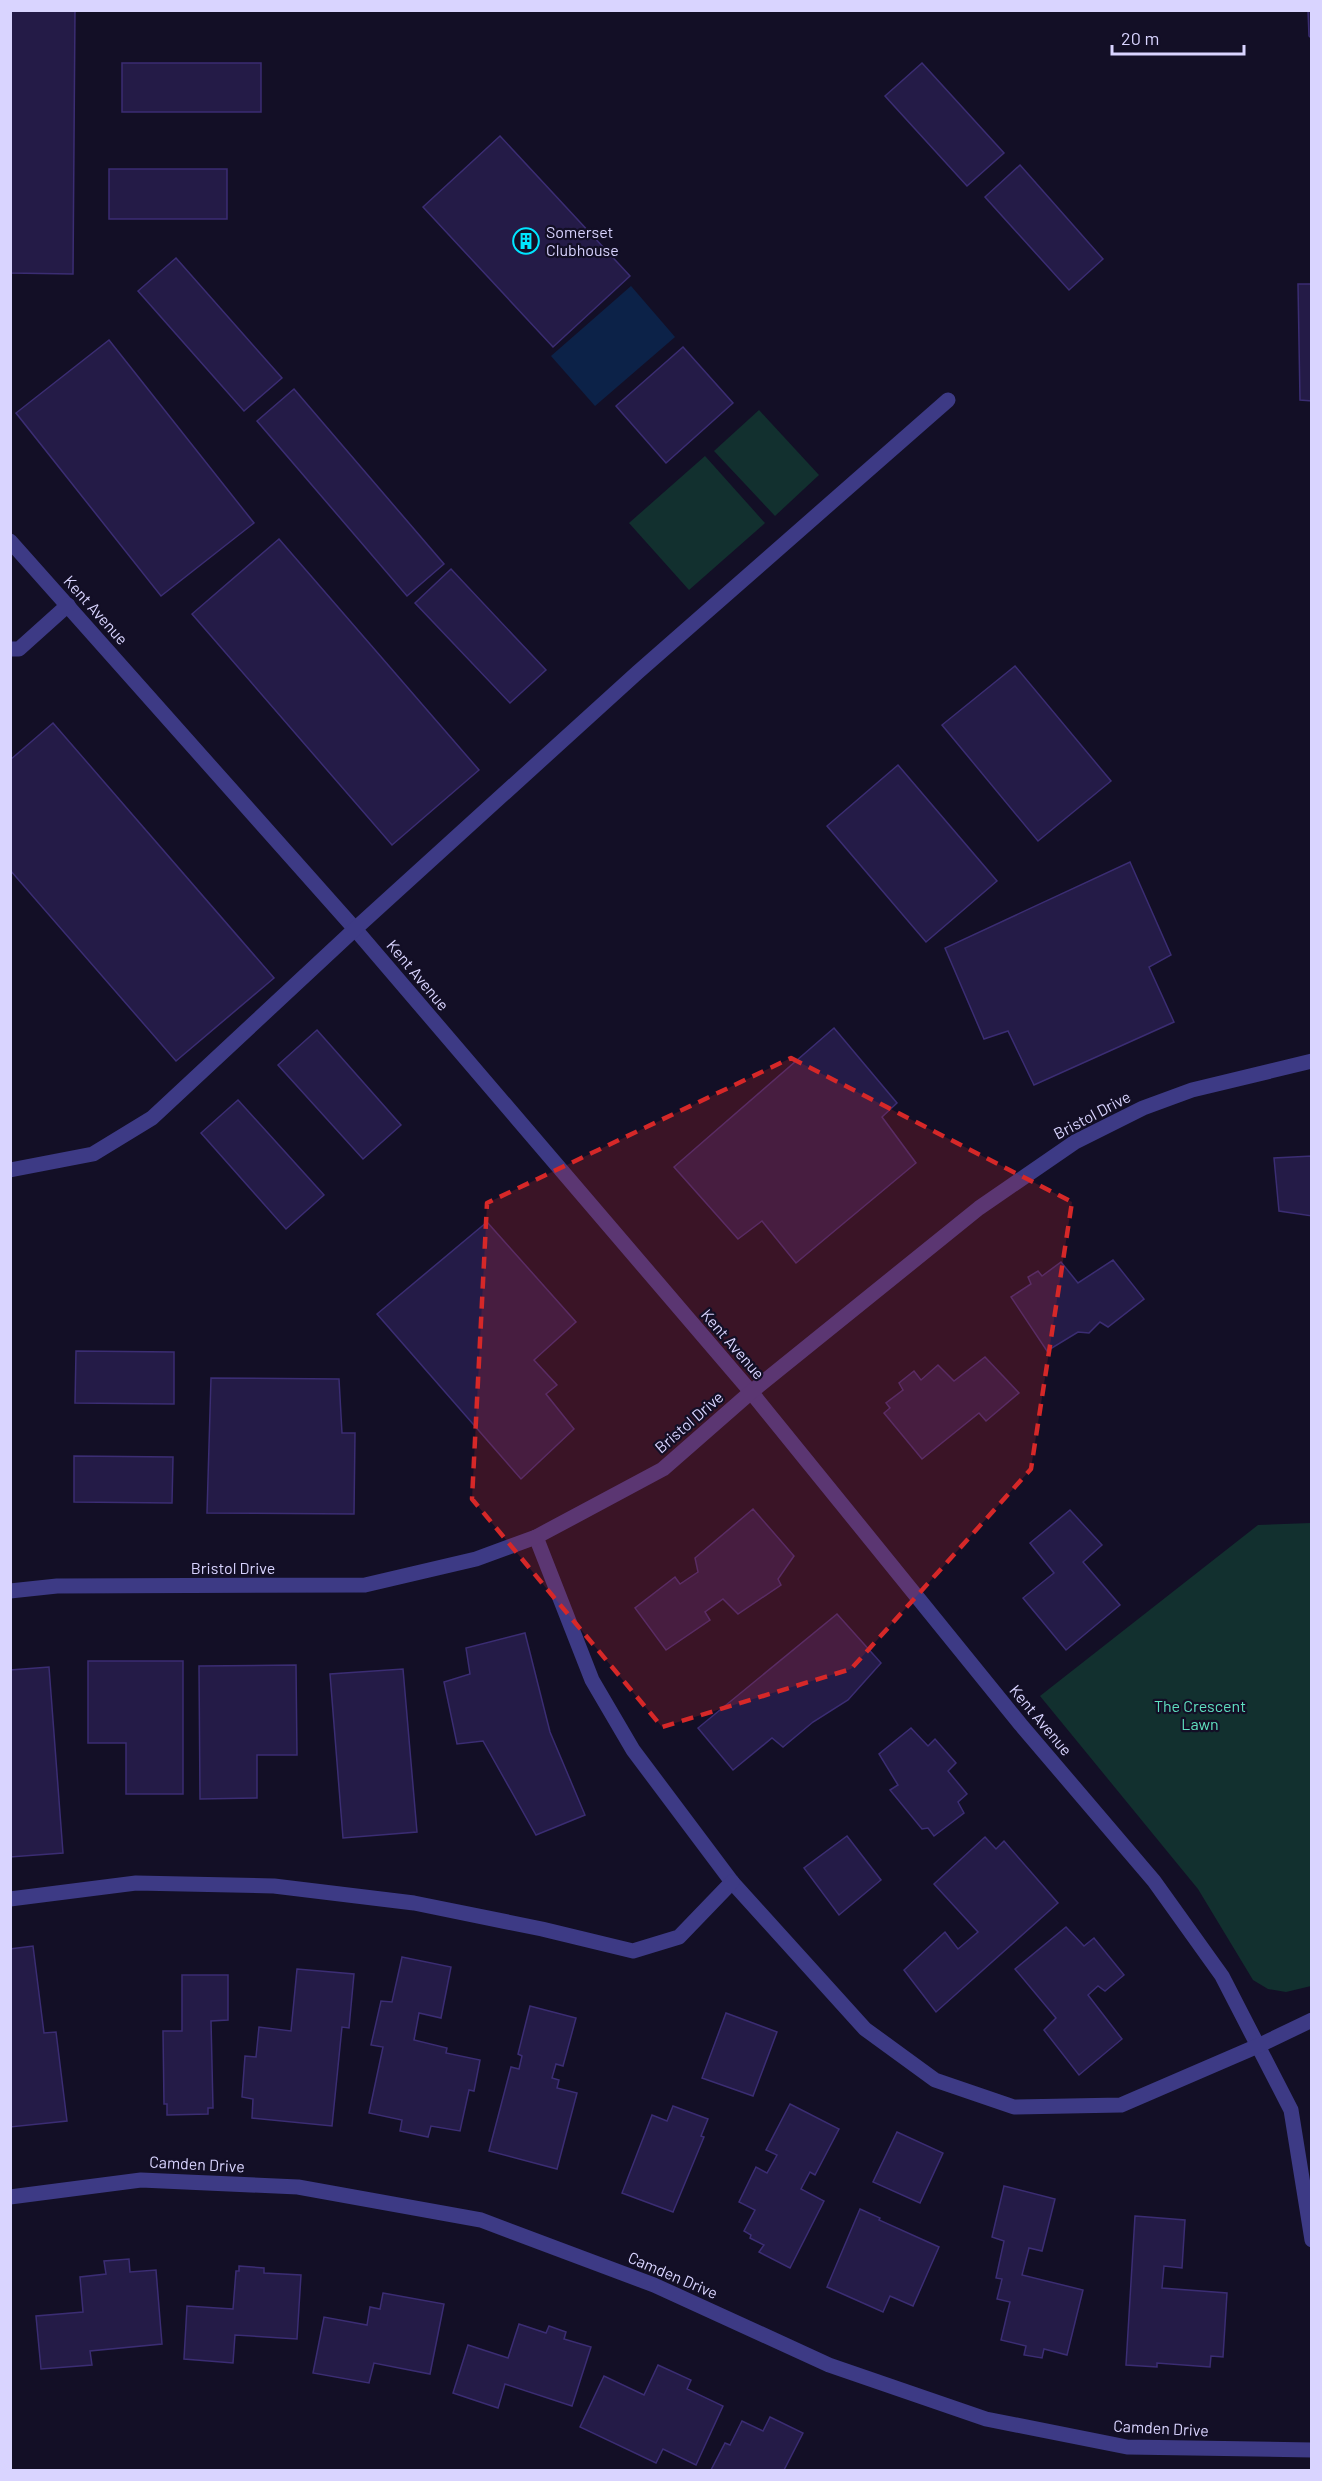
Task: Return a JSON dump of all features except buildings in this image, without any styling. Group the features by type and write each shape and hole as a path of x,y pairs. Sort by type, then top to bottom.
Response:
{"street":[{"path":"10,1170 93,1154 152,1118 355,929 629,680 948,400"},
{"name":"Kent Avenue","path":"10,541 355,929 751,1392 1021,1725 1154,1881 1222,1976 1260,2045 1291,2110 1311,2240"},
{"path":"10,649 19,650 68,605"},
{"name":"Bristol Drive","path":"10,1591 57,1586 365,1585 476,1558 536,1537 663,1469 751,1392 979,1208 1075,1142 1143,1108 1192,1090 1311,1061"},
{"path":"536,1537 592,1680 633,1749 732,1882 865,2029 935,2080 1014,2108 1121,2104 1260,2045 1311,2020"},
{"path":"10,1899 136,1883 274,1886 414,1903 542,1929 633,1952 680,1937 732,1882"},
{"name":"Camden Drive","path":"10,2197 141,2180 298,2187 481,2220 654,2284 829,2365 986,2420 1127,2447 1311,2450"}],"highlighted area":[{"path":"791,1058 1072,1202 1031,1469 851,1669 662,1727 472,1499 487,1203"}],"green space":[{"path":"759,410 819,475 775,516 714,451"},
{"path":"705,456 765,523 689,590 629,523"},
{"name":"The Crescent Lawn","path":"1311,1523 1311,1986 1286,1992 1268,1989 1253,1980 1198,1889 1040,1696 1258,1525"}],"water":[{"path":"631,286 675,337 595,406 551,356"}],"place":[{"name":"Somerset Clubhouse","path":"526,241"}]}
